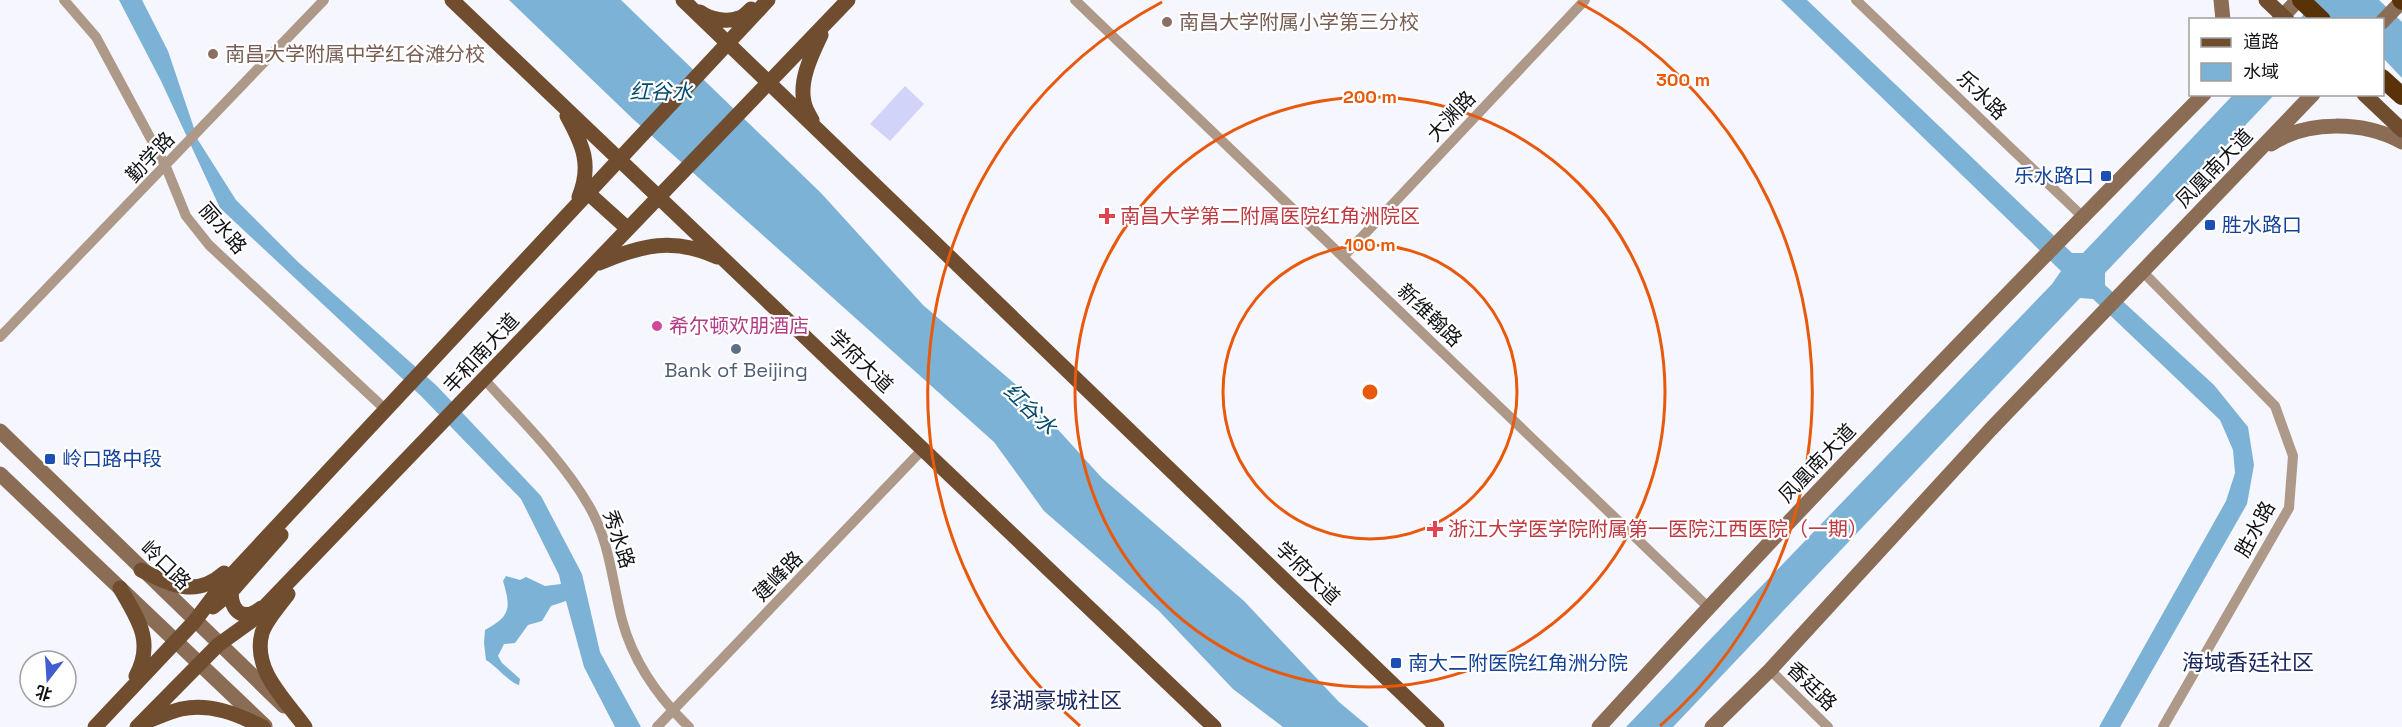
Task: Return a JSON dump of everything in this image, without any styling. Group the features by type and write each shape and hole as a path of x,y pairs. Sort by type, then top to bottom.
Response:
{"highway":[{"path":"2300,0 2320,18"},
{"path":"2384,80 2402,96"}],"main road":[{"name":"学府大道","path":"452,0 560,103 623,153 659,197 1214,727"},
{"name":"学府大道","path":"683,0 1437,727"},
{"path":"683,0 706,16 722,20 739,18 766,0"},
{"name":"丰和南大道","path":"95,727 194,622 244,562 766,0"},
{"name":"丰和南大道","path":"138,726 218,645 250,622 278,594 848,0"},
{"path":"2221,0 2223,18"},
{"path":"2266,0 2283,18 2300,0"},
{"path":"2384,20 2402,1"},
{"path":"815,129 804,102 805,83 810,58 828,21"},
{"path":"2082,216 2202,96"},
{"name":"凤凰南大道","path":"1770,670 1991,429 2311,96"},
{"path":"2366,96 2402,130"},
{"path":"560,103 581,141 585,161 582,198 628,229"},
{"path":"2256,154 2280,139 2321,127 2362,129 2402,142"},
{"name":"凤凰南大道","path":"1599,727 1708,607 2082,216"},
{"path":"594,265 630,250 657,245 686,246 727,262"},
{"name":"岭口路","path":"0,431 194,622 305,727"},
{"path":"0,474 265,727"},
{"path":"194,622 230,593 276,543 305,497"},
{"path":"141,570 168,583 193,587 211,585 276,528"},
{"path":"305,727 264,670 260,658 262,631 313,557"},
{"path":"244,562 232,583 230,593 232,604 241,614 253,614 278,594"},
{"path":"120,588 141,625 145,648 144,662 127,693"},
{"path":"1712,727 1770,670"},
{"path":"138,726 181,709 214,707 265,727"}],"street":[{"name":"丽水路","path":"64,0 96,37 166,166 186,216 209,245 386,410"},
{"name":"勤学路","path":"0,337 324,0"},
{"name":"新维翰路","path":"1075,0 1708,607"},
{"name":"大渊路","path":"1342,257 1585,0"},
{"name":"乐水路","path":"1856,0 2082,216"},
{"name":"胜水路","path":"2143,272 2275,406 2293,456 2289,508 2163,727"},
{"name":"秀水路","path":"484,379 556,459 590,506 608,547 622,621 642,668 673,712 689,727"},
{"name":"建峰路","path":"657,727 923,449"},
{"name":"香廷路","path":"1770,670 1828,727"}],"shaded area":[{"path":"905,86 924,104 890,141 870,124"}],"water":[{"path":"119,0 142,0 168,51 198,140 236,200 298,262 437,386 541,496 582,574 600,652 641,727 615,727 584,667 566,601 551,606 542,621 528,625 515,643 504,644 498,656 502,663 520,679 519,685 486,660 485,630 500,620 507,610 503,581 506,576 520,580 526,577 545,586 561,584 559,575 521,499 421,396 220,208 161,81"},
{"name":"红谷水","path":"509,0 621,0 821,193 923,305 1022,390 1102,478 1244,601 1339,702 1369,727 1283,727 1233,689 1159,611 1044,511 994,442 633,119"},
{"path":"1781,0 1807,0 2072,253 2083,253 2232,96 2273,96 2105,273 2105,285 2214,385 2248,427 2254,465 2247,504 2120,727 2099,727 2226,501 2235,473 2233,450 2220,420 2093,299 2080,298 1673,727 1626,727 2052,284 2061,271"},
{"path":"2311,0 2379,0 2402,22 2402,78 2384,59 2384,18 2301,18"}],"place":[{"name":"南昌大学附属小学第三分校","path":"1167,22"},
{"name":"南昌大学附属中学红谷滩分校","path":"213,54"},
{"name":"乐水路口","path":"2106,176"},
{"name":"南昌大学第二附属医院红角洲院区","path":"1107,216"},
{"name":"胜水路口","path":"2210,225"},
{"name":"希尔顿欢朋酒店","path":"657,326"},
{"name":"Bank of Beijing","path":"736,349"},
{"name":"岭口路中段","path":"50,459"},
{"name":"浙江大学医学院附属第一医院江西医院（一期）","path":"1435,529"},
{"name":"南大二附医院红角洲分院","path":"1396,663"}],"district":[{"name":"海域香廷社区","path":"2248,662"},
{"name":"绿湖豪城社区","path":"1056,700"}]}
